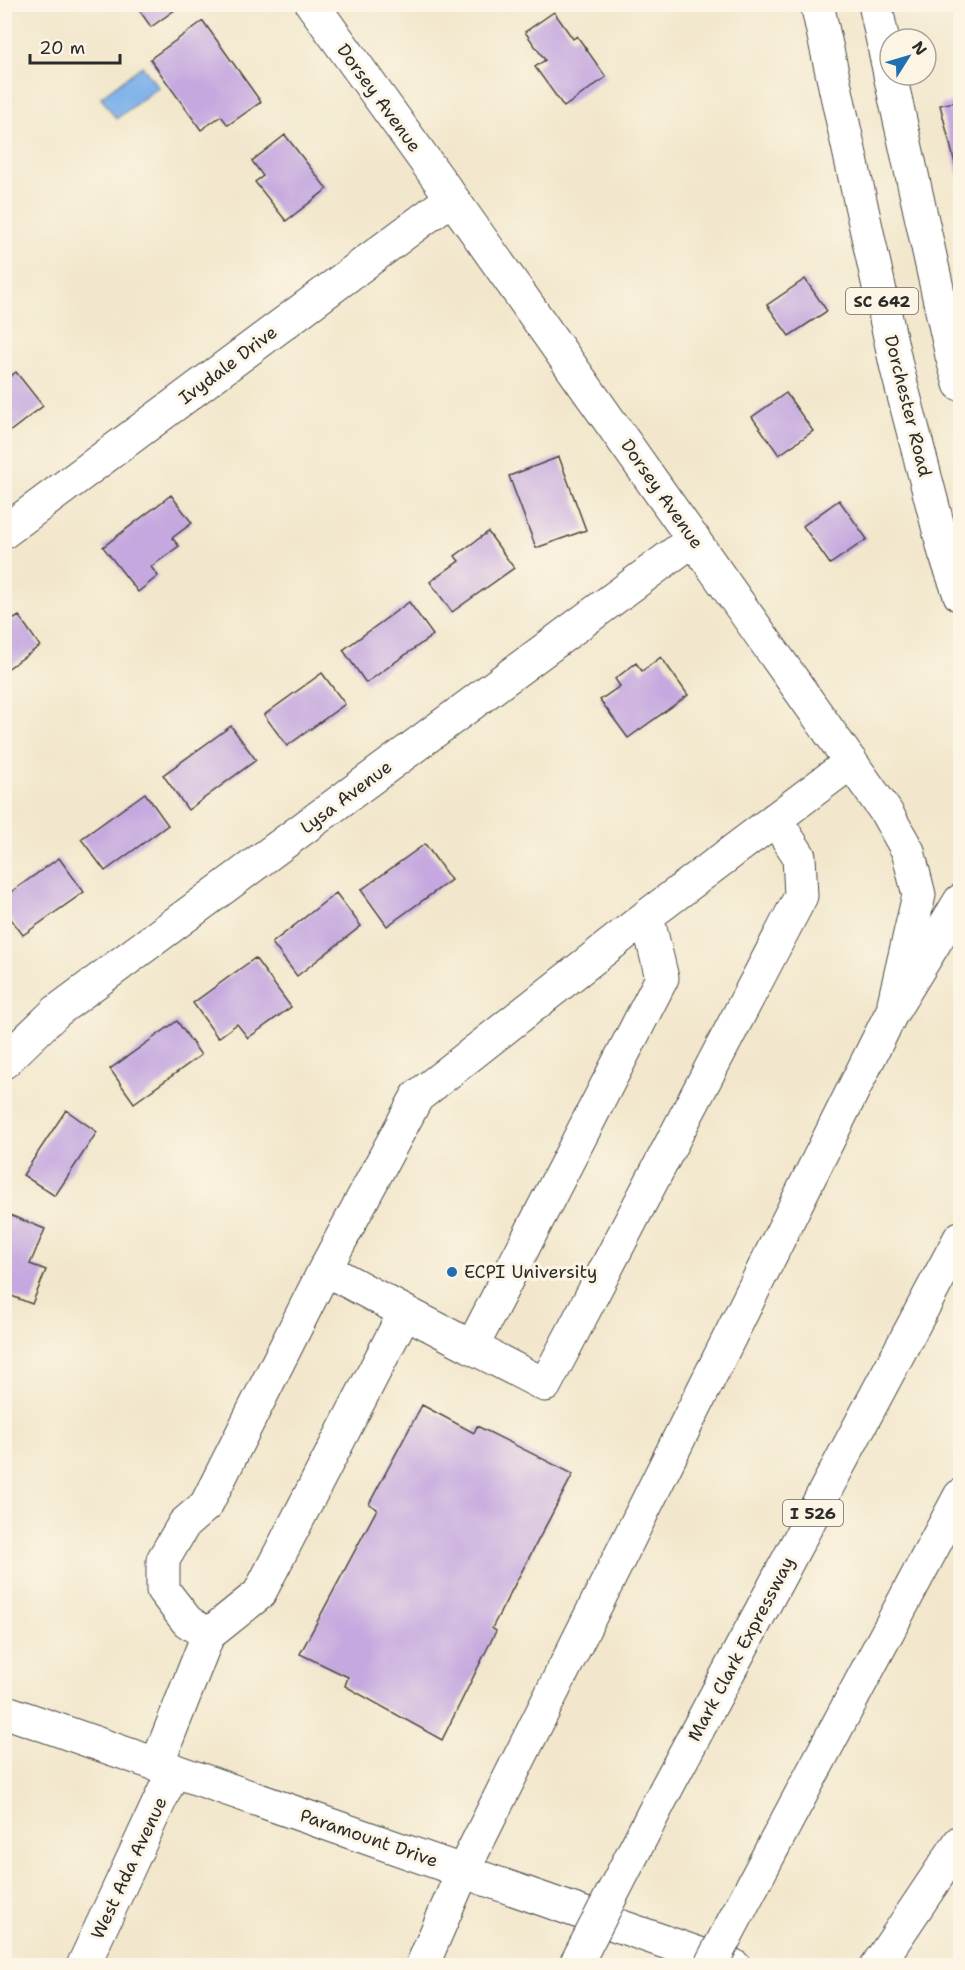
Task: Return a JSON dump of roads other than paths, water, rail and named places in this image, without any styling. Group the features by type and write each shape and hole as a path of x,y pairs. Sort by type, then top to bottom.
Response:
{"main road":[{"name":"Dorsey Avenue","path":"312,4 886,812 908,851 919,896 891,1014"},
{"name":"Dorchester Road","path":"817,4 897,369 945,553 960,595"},
{"name":"SC 642","path":"875,4 880,27"},
{"name":"SC 642","path":"893,87 960,384"},
{"name":"Ivydale Drive","path":"4,532 452,198"},
{"name":"Lysa Avenue","path":"4,1062 57,1011 694,539"},
{"path":"405,1312 259,1594 208,1635 187,1621 163,1590 163,1560 184,1524 206,1505 325,1269 417,1097 647,916 851,762"},
{"path":"325,1269 545,1385 801,896 799,856 776,819"},
{"path":"422,1965 463,1871 891,1014 960,901"},
{"path":"472,1347 662,978 647,916"},
{"name":"Mark Clark Expressway","path":"575,1965 666,1789 960,1238"},
{"path":"710,1965 960,1496"},
{"name":"West Ada Avenue","path":"83,1965 166,1767 208,1635"},
{"name":"Paramount Drive","path":"4,1711 734,1965"},
{"path":"877,1965 960,1842"}],"water":[{"path":"142,66 158,87 116,119 101,97"}],"place":[{"name":"ECPI University","path":"452,1272"}]}
